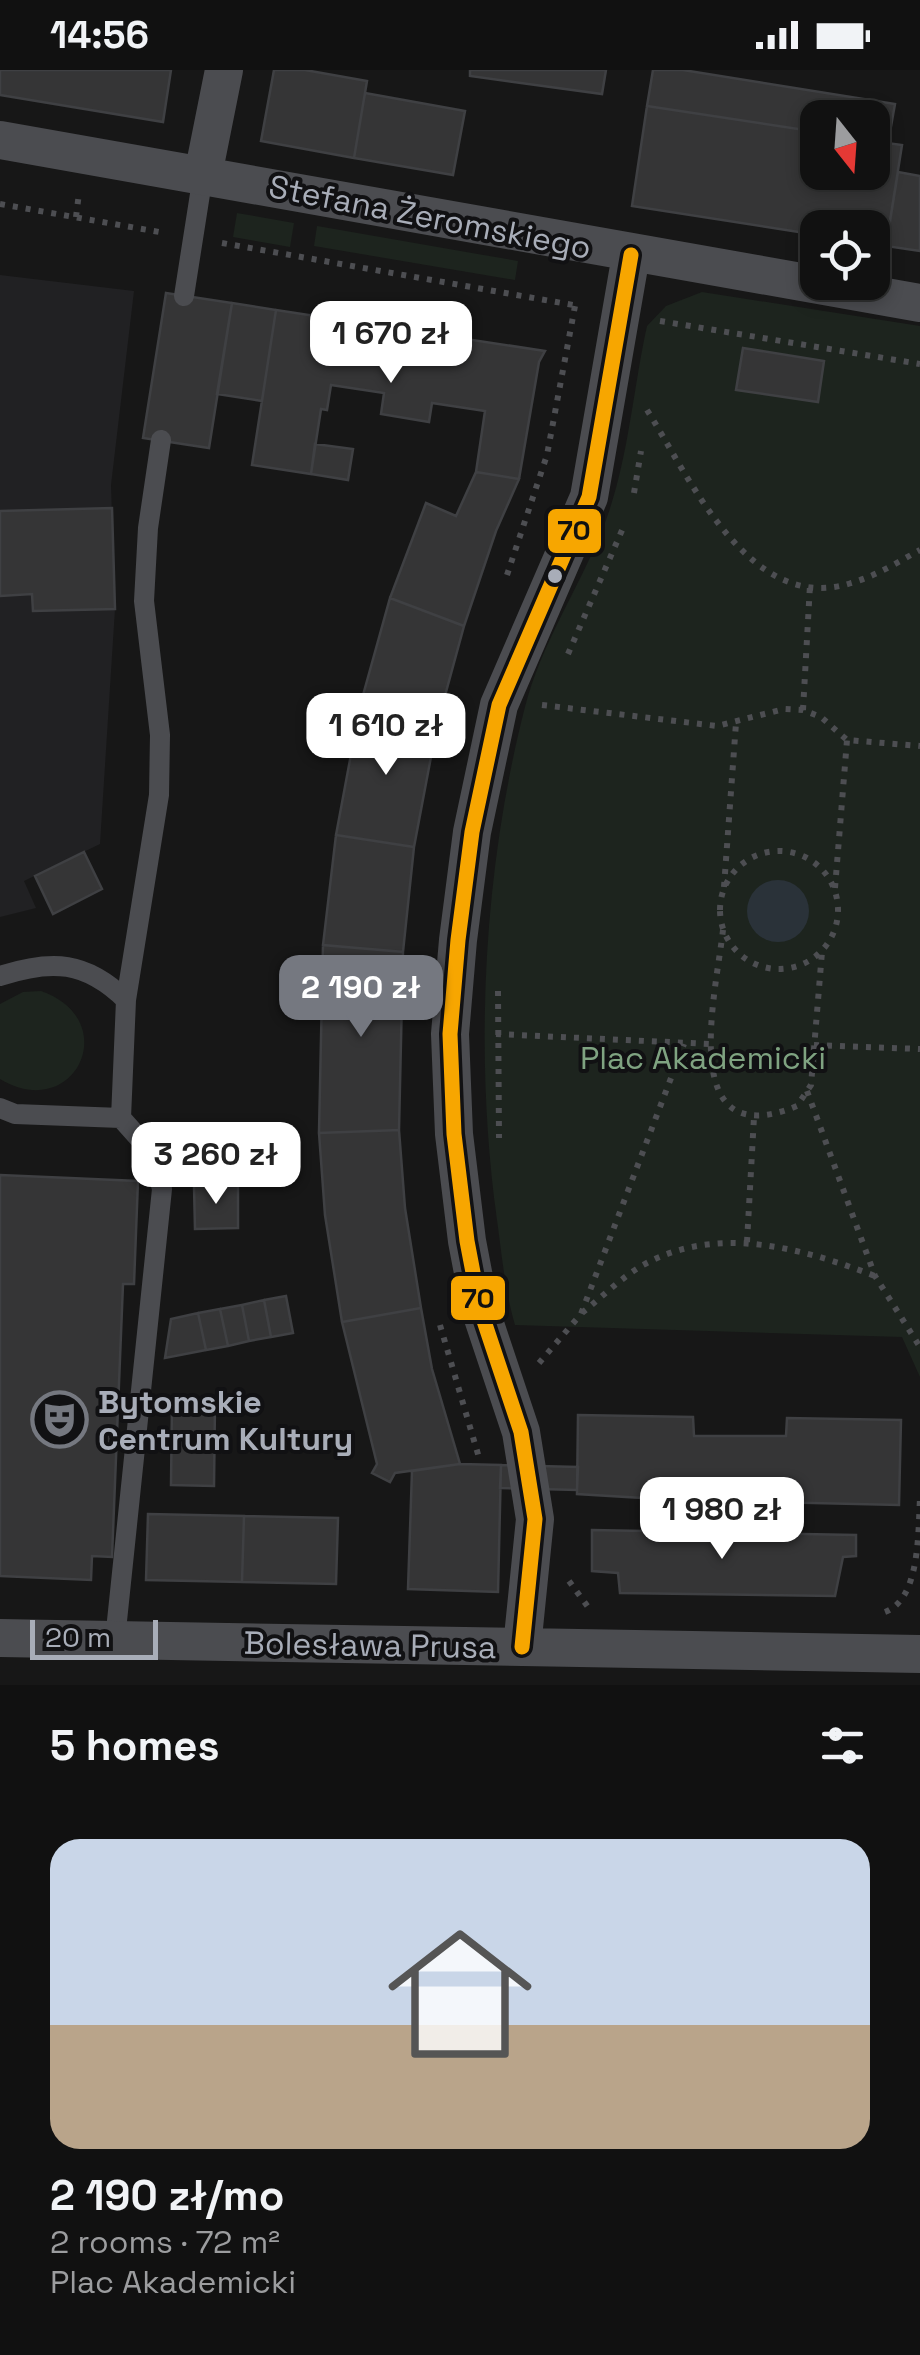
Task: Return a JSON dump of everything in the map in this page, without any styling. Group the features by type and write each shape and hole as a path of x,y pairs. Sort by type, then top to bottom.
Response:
{"street":[{"path":"203,174 224,70"},
{"name":"Stefana Żeromskiego","path":"0,140 631,255 920,302"},
{"path":"522,1647 535,1519 530,1470 480,1309 467,1241 454,1134 450,1034 458,940 485,763 499,705 519,652 573,542 589,497 631,255"},
{"name":"Bolesława Prusa","path":"0,1638 522,1647 716,1670 920,1654"}],"lane":[{"path":"184,296 203,174"},
{"path":"116,1640 162,1190 154,1154 121,1118 126,1000 159,796 160,735 144,601 148,528 161,440"},
{"path":"0,976 34,965 69,966 104,978 126,1000"},
{"path":"0,1108 15,1114 121,1118"}],"path":[{"path":"76,217 80,186"},
{"path":"0,204 920,364"},
{"path":"656,339 658,321"},
{"path":"644,428 649,392"},
{"path":"646,410 714,516 753,566 784,581 848,585 920,550"},
{"path":"632,498 642,445"},
{"path":"560,668 615,552 626,516"},
{"path":"803,710 810,585"},
{"path":"538,716 547,694"},
{"path":"542,705 717,726 784,709 803,710 821,717 847,740 920,746"},
{"path":"736,723 720,911 723,930 708,1068 719,1094 732,1108 754,1117 797,1106 808,1091"},
{"path":"723,930 738,953 757,966 792,968 822,952 834,936 839,910 835,889 847,740"},
{"path":"724,888 737,868 756,856 780,850 806,857 822,868 835,889"},
{"path":"822,952 808,1091 875,1276 920,1348"},
{"path":"498,975 499,1143"},
{"path":"496,1034 711,1044"},
{"path":"581,1314 684,1044"},
{"path":"814,1045 920,1049"},
{"path":"746,1242 754,1117"},
{"path":"538,1364 581,1314 643,1265 686,1248 746,1242 809,1250 875,1276"},
{"path":"533,1351 544,1380"},
{"path":"882,1613 905,1600 918,1580 920,1498"},
{"path":"568,1561 568,1580 590,1609"}],"shaded area":[{"path":"0,275 134,291 111,485 115,609 100,844 24,881 36,908 0,917"},
{"path":"778,880 800,889 809,911 800,933 778,942 756,933 747,911 756,889"}],"green space":[{"path":"237,213 294,223 290,247 233,237"},
{"path":"317,226 518,261 515,280 314,246"},
{"name":"Plac Akademicki","path":"702,292 920,326 920,1377 902,1337 515,1325 509,1299 490,1157 485,1028 492,897 511,769 540,662 592,555 610,508 647,326 666,306"},
{"path":"41,991 66,1005 80,1023 84,1043 80,1063 68,1079 50,1088 27,1089 0,1079 0,1004 23,992"}],"building":[{"path":"0,70 171,70 163,122 0,95"},
{"path":"274,70 305,70 367,81 354,158 261,141"},
{"path":"470,70 606,70 602,94 470,76"},
{"path":"653,70 683,70 870,100 800,100 800,129 647,106"},
{"path":"365,93 465,111 453,175 354,158"},
{"path":"890,103 895,104 890,132"},
{"path":"647,106 800,129 800,190 890,190 890,143 902,145 890,221 890,210 800,210 800,232 632,206"},
{"path":"898,172 920,176 920,251 890,247"},
{"path":"166,293 232,303 209,448 143,438"},
{"path":"232,303 276,310 262,401 217,394"},
{"path":"276,310 545,351 539,362 519,479 476,472 485,411 432,403 429,422 381,414 384,393 331,385 327,410 321,409 311,474 252,465"},
{"path":"743,348 824,361 818,402 736,390"},
{"path":"315,444 353,449 348,480 311,474"},
{"path":"476,472 519,479 496,531 464,626 390,598 426,503 456,516"},
{"path":"112,508 115,609 33,611 32,594 0,596 0,511"},
{"path":"390,598 464,626 437,725 360,706"},
{"path":"360,706 437,725 414,847 336,835"},
{"path":"336,835 414,847 403,952 323,945"},
{"path":"84,852 102,889 53,914 35,876"},
{"path":"323,945 403,952 399,1130 319,1133"},
{"path":"399,1130 405,1208 421,1308 342,1322 325,1215 319,1133"},
{"name":"Bytomskie Centrum Kultury","path":"0,1175 138,1181 134,1284 123,1284 112,1557 92,1556 91,1580 0,1576"},
{"path":"194,1186 238,1186 238,1228 195,1229"},
{"path":"286,1296 293,1333 271,1337 264,1300"},
{"path":"264,1300 271,1337 249,1341 242,1305"},
{"path":"242,1305 249,1341 228,1346 220,1309"},
{"path":"421,1308 432,1369 460,1464 395,1473 390,1482 372,1473 377,1464 342,1322"},
{"path":"220,1309 228,1346 206,1350 198,1313"},
{"path":"198,1313 206,1350 165,1358 171,1319"},
{"path":"172,1403 215,1404 214,1486 171,1485"},
{"path":"578,1415 693,1417 694,1436 786,1436 787,1418 901,1420 899,1505 769,1502 757,1517 756,1534 719,1532 719,1515 709,1502 577,1494"},
{"path":"460,1464 501,1465 498,1592 408,1589 412,1471"},
{"path":"501,1465 578,1467 577,1490 500,1488"},
{"path":"148,1514 244,1516 242,1582 146,1580"},
{"path":"244,1516 338,1518 336,1584 242,1582"},
{"path":"592,1530 856,1535 856,1556 843,1557 835,1596 620,1593 618,1573 592,1571"}],"transit line":[{"name":"70","path":"522,1647 535,1519 521,1432 480,1309 467,1241 454,1134 450,1034 472,832 499,705 589,497 631,255"}],"place":[{"name":"Bytomskie Centrum Kultury","path":"59,1420"}]}
